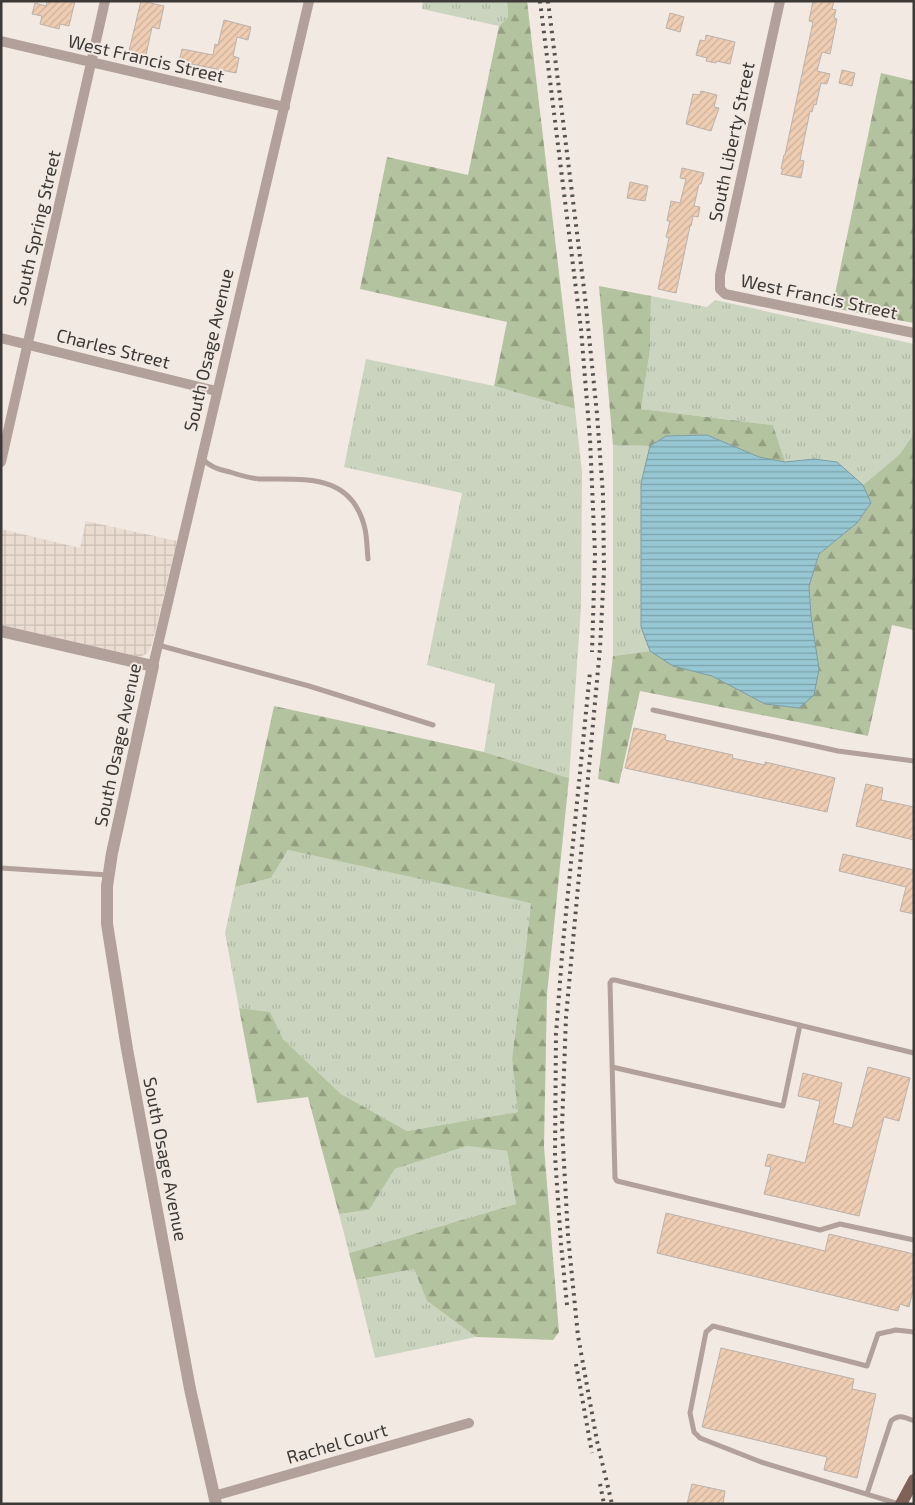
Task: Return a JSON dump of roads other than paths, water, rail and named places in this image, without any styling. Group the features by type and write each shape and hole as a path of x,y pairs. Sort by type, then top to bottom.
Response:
{"main road":[{"path":"900,1504 914,1480"}],"street":[{"name":"South Spring Street","path":"1,462 105,1"},
{"name":"South Osage Avenue","path":"215,1500 190,1389 127,1049 107,924 109,875 112,853 153,666 309,1"},
{"name":"South Liberty Street","path":"720,289 720,275 780,1"},
{"name":"West Francis Street","path":"1,42 284,107"},
{"name":"West Francis Street","path":"720,289 725,294 914,333"},
{"name":"Charles Street","path":"1,338 216,391"},
{"path":"1,631 153,666"},
{"name":"Rachel Court","path":"215,1500 469,1423"}],"lane":[{"path":"202,453 206,463 211,466 244,476 258,479 301,479 338,487 354,504 358,512 364,528 368,559"},
{"path":"158,645 309,686 433,725"},
{"path":"652,710 838,752 914,761"},
{"path":"1,868 109,875"},
{"path":"914,1054 612,980 610,983 615,1178 617,1181 820,1230 840,1224 914,1240"},
{"path":"612,1067 783,1106 800,1026"},
{"path":"900,1504 761,1462 700,1438 694,1432 690,1413 706,1332 712,1326 867,1366 878,1334 896,1330 914,1332"},
{"path":"867,1494 891,1421 901,1416 914,1421"}],"water":[{"path":"707,435 759,457 785,462 814,459 837,462 863,485 871,503 857,523 819,554 809,586 811,616 819,669 814,695 799,708 765,704 712,676 673,666 650,651 641,627 641,483 650,446 666,436"}],"railway":[{"path":"540,1 581,329 590,439 595,554 592,652"},
{"path":"548,1 585,297 603,495 604,570 600,648 566,1017 562,1127 568,1236 578,1336 597,1441 612,1504"},
{"path":"567,1305 555,1156 556,1034 563,943 590,672"},
{"path":"576,1364 592,1453"},
{"path":"600,1484 604,1504"}]}
